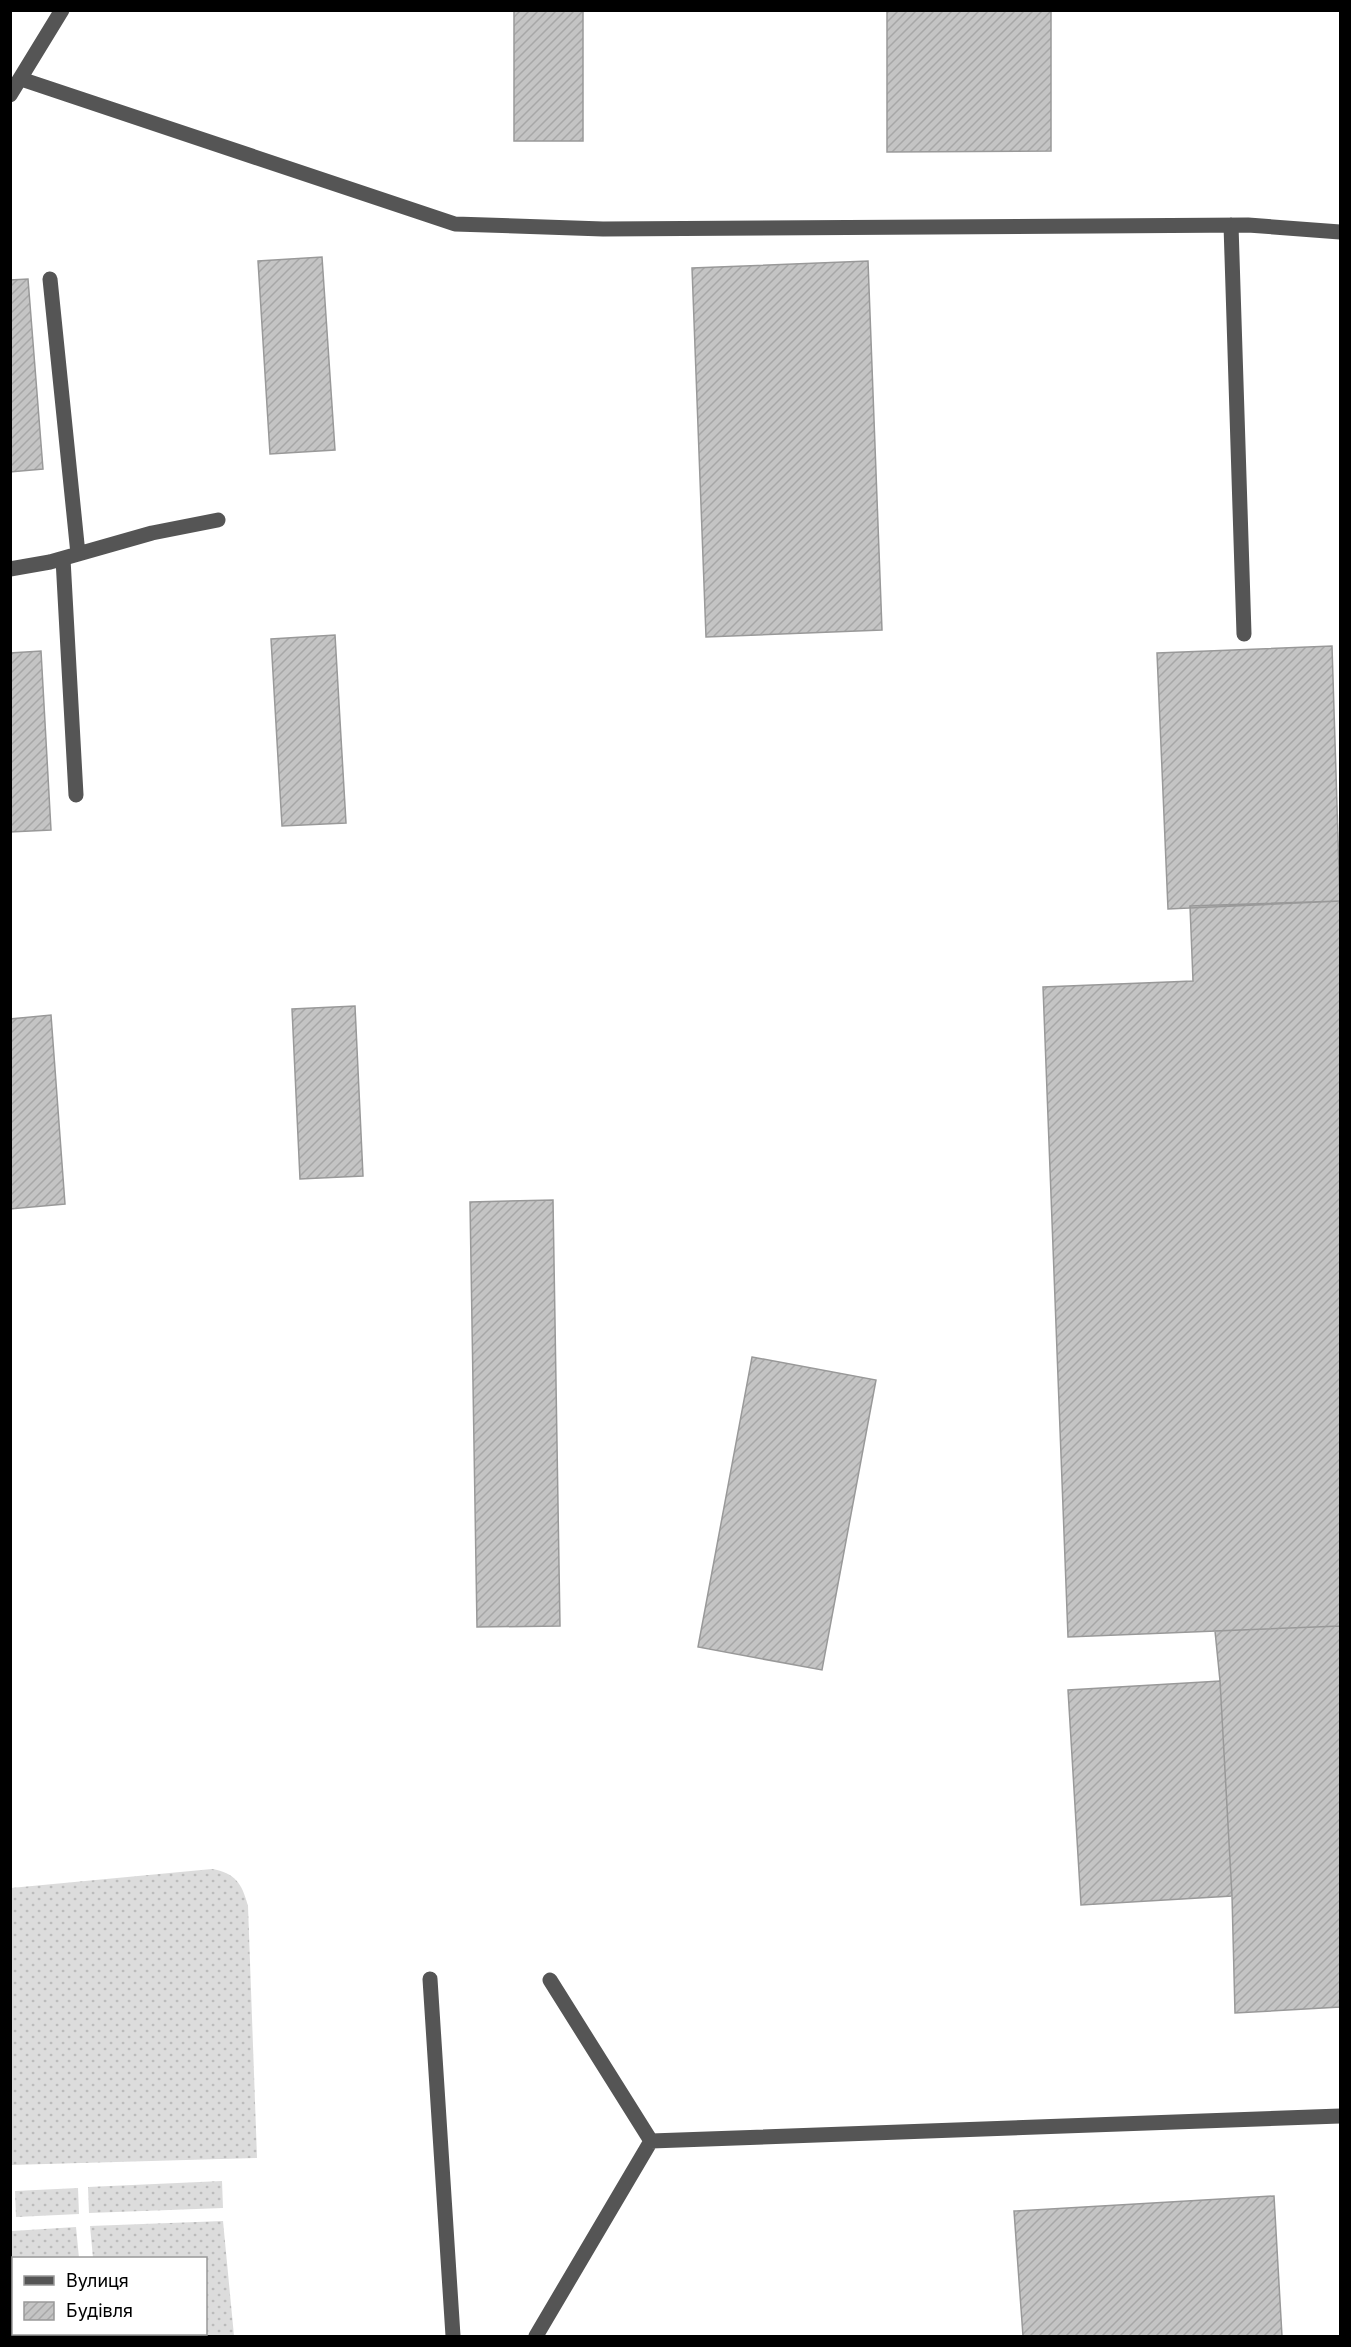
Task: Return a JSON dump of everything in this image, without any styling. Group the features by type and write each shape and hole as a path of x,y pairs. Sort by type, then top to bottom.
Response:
{"street":[{"path":"10,96 62,10"},
{"path":"21,79 455,224 603,229 1231,225 1341,232"},
{"path":"1231,225 1244,634"},
{"path":"50,279 78,554"},
{"path":"10,569 63,559 152,533 218,520"},
{"path":"63,559 76,795"},
{"path":"430,1979 453,2337"},
{"path":"550,1980 651,2140"},
{"path":"651,2140 1341,2116"},
{"path":"536,2337 651,2140"}],"shaded area":[{"path":"212,1869 226,1873 236,1880 248,1906 257,2158 11,2165 11,1888"},
{"path":"222,2181 223,2208 89,2213 88,2187"},
{"path":"78,2188 79,2214 16,2217 15,2191"},
{"path":"223,2221 234,2336 99,2336 207,2335 207,2257 93,2257 90,2226"},
{"path":"76,2227 79,2257 12,2257 12,2335 85,2336 11,2336 12,2231"}],"building":[{"path":"514,10 583,10 583,141 514,141"},
{"path":"887,10 1051,10 1051,151 887,152"},
{"path":"322,257 335,450 270,454 258,261"},
{"path":"868,261 882,630 706,637 692,268"},
{"path":"28,279 43,469 10,472 10,280"},
{"path":"335,635 346,823 282,826 271,639"},
{"path":"1332,646 1340,901 1168,909 1157,653"},
{"path":"41,651 51,830 10,832 10,653"},
{"path":"1340,901 1340,1626 1068,1637 1043,987 1193,981 1190,906"},
{"path":"355,1006 363,1176 300,1179 292,1009"},
{"path":"51,1015 65,1204 10,1209 10,1019"},
{"path":"553,1200 560,1626 477,1627 470,1202"},
{"path":"752,1357 876,1380 822,1670 698,1647"},
{"path":"1340,1626 1340,2007 1235,2013 1232,1896 1215,1631"},
{"path":"1220,1681 1232,1896 1081,1905 1068,1690"},
{"path":"1274,2196 1282,2336 1023,2336 1014,2211"}]}
